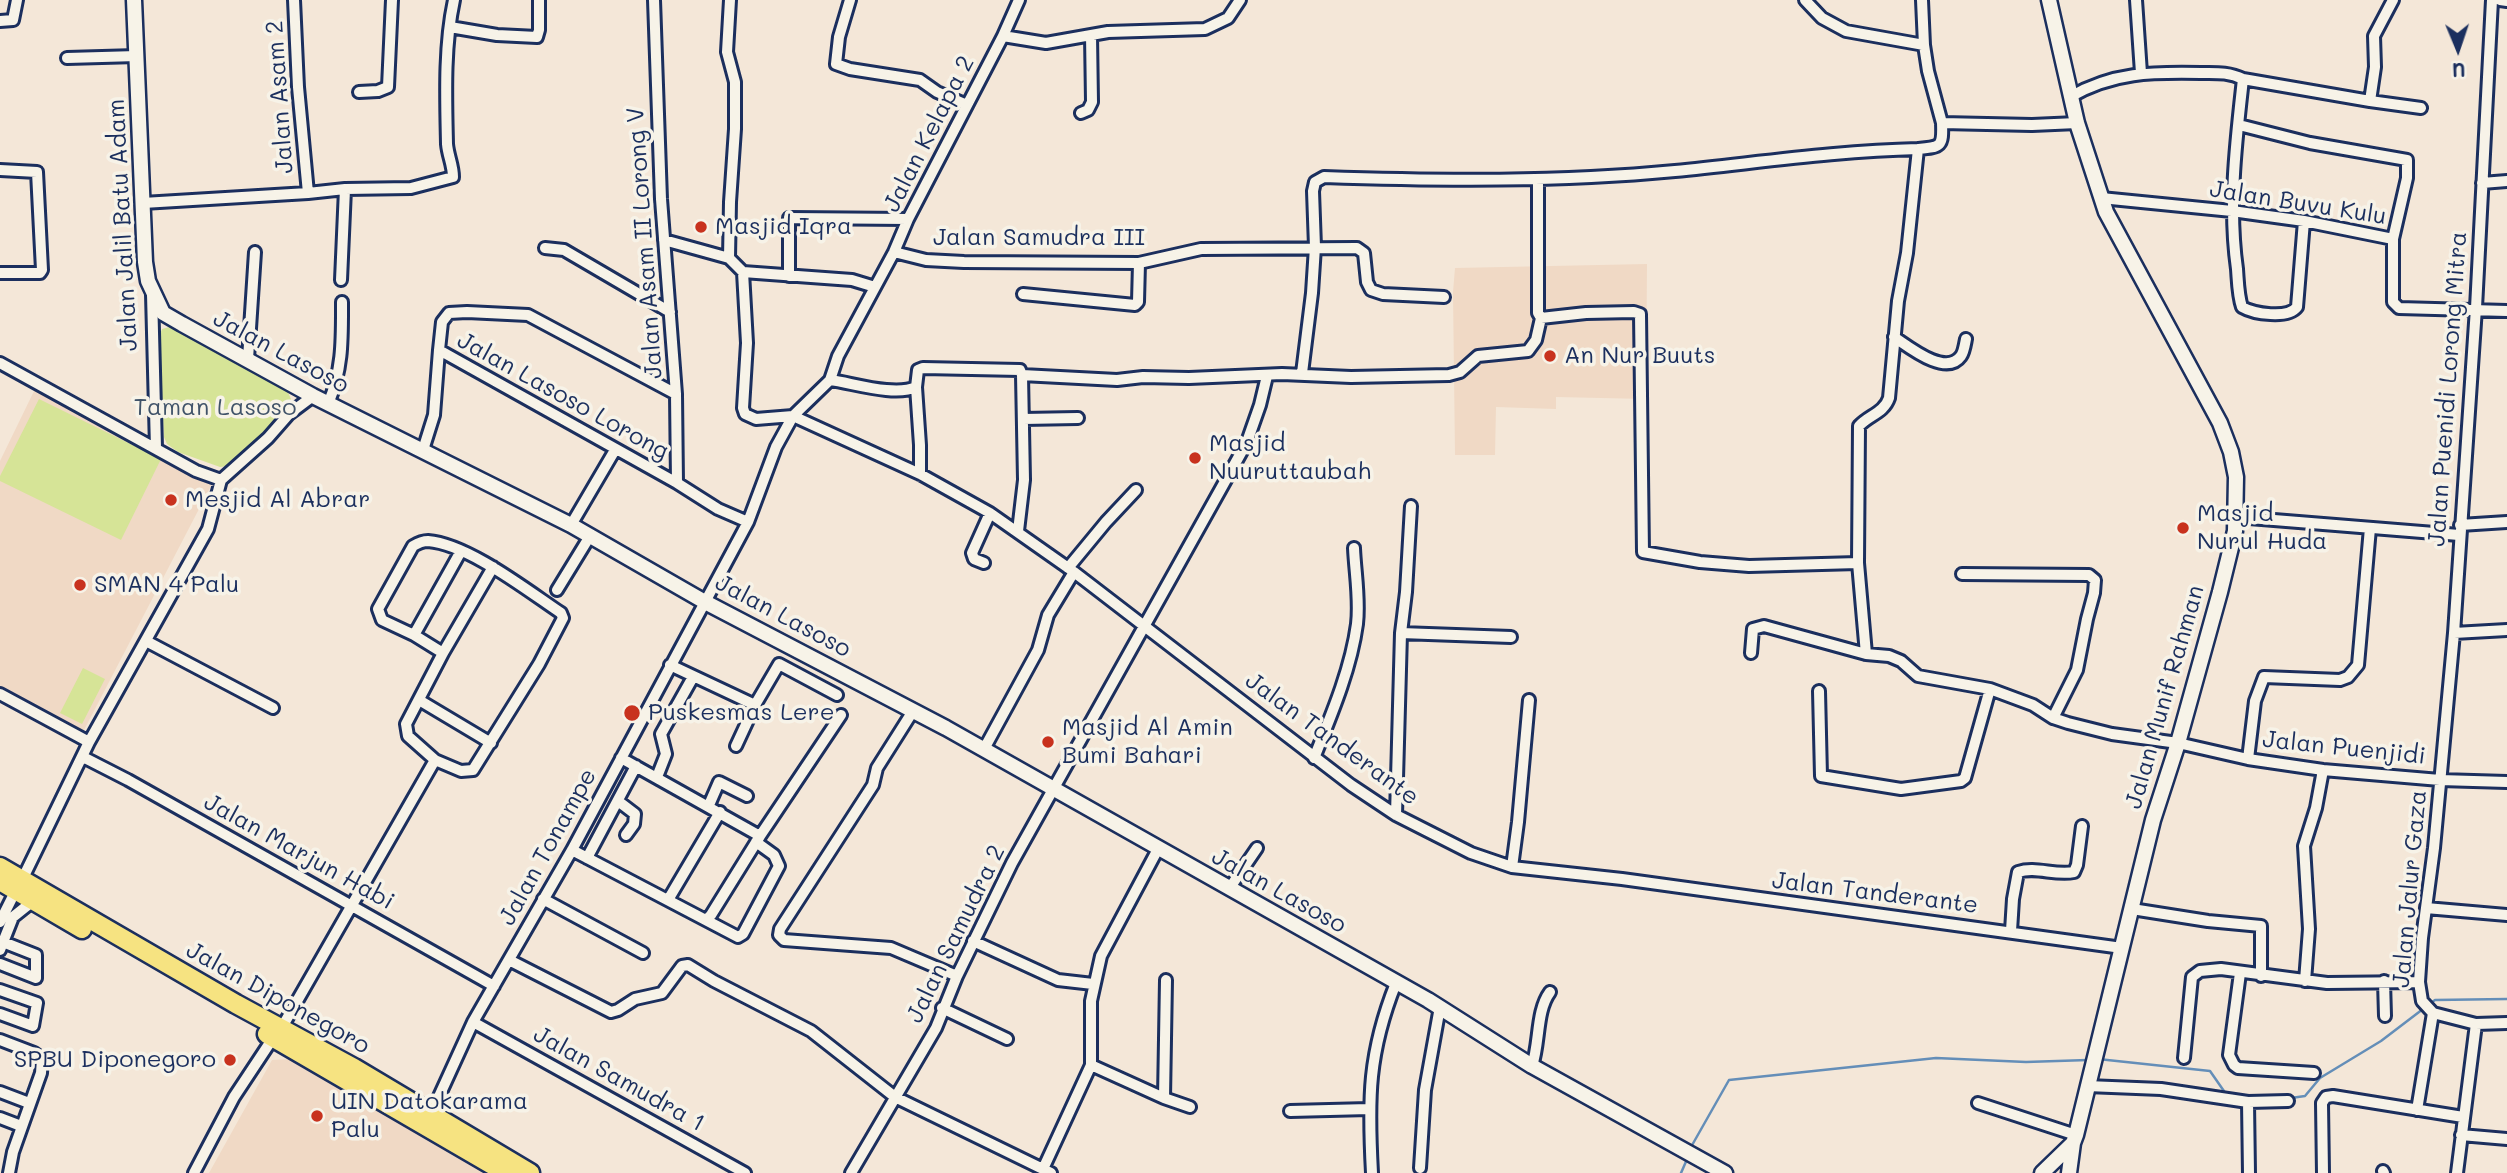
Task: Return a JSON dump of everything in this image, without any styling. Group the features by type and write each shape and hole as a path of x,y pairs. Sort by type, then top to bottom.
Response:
{"highway":[{"name":"Jalan Diponegoro","path":"0,867 13,884 33,901 277,1033"},
{"name":"Jalan Diponegoro","path":"13,884 382,1094 506,1173"},
{"name":"Jalan Diponegoro","path":"382,1094 431,1114 530,1173"}],"street":[{"path":"0,20 13,20 17,0"},
{"name":"Jalan Jalil Batu Adam","path":"134,0 145,262 152,292 156,448"},
{"name":"Jalan Asam 2","path":"143,203 308,193 298,86 294,0"},
{"path":"359,92 378,91 388,87 392,0"},
{"path":"308,193 345,189 411,188 453,177 453,164 447,148 450,27 454,0"},
{"path":"450,27 497,35 537,37 539,0"},
{"name":"Jalan Asam II Lorong V","path":"654,0 656,120 676,394 677,483"},
{"path":"729,258 735,129 735,82 726,52 730,0"},
{"path":"850,0 839,37 836,64 920,80 937,92 967,105"},
{"name":"Jalan Kelapa 2","path":"705,602 748,522 776,447 793,416 830,380 838,356 894,252 908,219 1019,0"},
{"path":"1003,36 1046,43 1134,31 1205,29 1228,18 1240,0"},
{"path":"1805,0 1822,18 1846,31 1924,45"},
{"path":"1302,373 1315,247 1315,182 1324,177 1395,180 1538,179 1673,171 1940,145 1943,140 1942,123 1928,71 1922,0"},
{"name":"Jalan Munif Rahman","path":"2049,0 2070,97 2101,198 2220,424 2231,452 2236,477 2237,517 2220,593 2178,743 2152,820 2074,1139 2069,1173"},
{"path":"2136,0 2141,73"},
{"path":"2370,101 2375,67 2374,36 2393,0"},
{"name":"Jalan Puenidi Lorong Mitra","path":"2440,780 2454,633 2476,308 2492,0"},
{"path":"2500,0 2507,1"},
{"path":"1081,113 1088,110 1092,102 1091,35"},
{"path":"67,58 136,56"},
{"path":"2070,97 2086,89 2141,73 2226,73 2243,79 2421,108"},
{"path":"2243,79 2232,211 2239,299 2242,307 2248,311 2286,314 2297,307 2304,221"},
{"path":"1942,123 2077,123"},
{"path":"2239,124 2310,143 2407,160 2406,183 2393,239"},
{"path":"1866,654 1858,563 1859,426 1886,406 1891,385 1894,337 1918,149"},
{"path":"0,170 37,172 42,270 40,274 0,273"},
{"path":"920,474 916,387 918,370 923,368 1016,369 1022,375 1117,380 1302,373 1351,377 1456,374 1478,356 1528,351 1536,340 1541,318 1536,292 1538,179"},
{"path":"2482,183 2507,181"},
{"path":"341,280 345,189"},
{"name":"Jalan Buvu Kulu","path":"2101,198 2304,221 2393,239 2395,306 2507,310"},
{"path":"789,276 789,218 908,219"},
{"path":"664,240 729,258 743,272 852,279 875,287"},
{"path":"545,248 564,250 670,312"},
{"name":"Jalan Samudra III","path":"894,252 926,260 964,262 1139,262 1201,250 1357,248 1364,253 1369,287 1379,294 1444,297"},
{"path":"248,359 255,252"},
{"path":"1024,294 1135,305 1138,302 1139,262"},
{"path":"743,272 747,343 743,408 745,414 756,419 793,416"},
{"name":"Jalan Lasoso","path":"152,292 163,313 328,404 571,525 705,602 984,749 1440,1007 1532,1066 1725,1173"},
{"path":"328,404 342,359 342,302"},
{"path":"439,350 442,322 449,313 528,315 676,394"},
{"path":"1541,318 1586,313 1640,314 1643,552 1700,562 1749,566 1858,563"},
{"path":"1894,337 1940,363 1954,362 1962,355 1966,339"},
{"name":"Jalan Lasoso Lorong","path":"424,450 435,415 439,350 677,483 718,509 748,522"},
{"path":"0,363 196,471 221,481"},
{"path":"1017,531 1024,480 1022,375"},
{"path":"1052,789 1247,442 1267,376"},
{"path":"830,380 896,390 916,387"},
{"path":"0,922 13,884 208,529 221,481 268,438 289,414 313,396"},
{"name":"Jalan Tanderante","path":"793,416 920,474 990,513 1144,625 1314,758 1396,815 1471,853 1512,867 2011,931 2122,948"},
{"path":"1023,419 1078,418"},
{"path":"571,525 615,450"},
{"path":"984,749 1038,650 1053,605 1071,570 1105,522 1136,490"},
{"path":"1396,815 1401,633 1411,506"},
{"path":"984,563 974,559 972,553 990,513"},
{"path":"2237,517 2370,528 2460,530 2507,522"},
{"path":"2248,759 2255,701 2264,677 2340,680 2348,677 2358,666 2370,528"},
{"path":"557,590 590,536"},
{"path":"443,653 382,620 378,609 413,545 429,541 461,551 493,567 561,613 563,618 553,641 472,770 461,771 435,760 405,731 406,724 443,653 493,567"},
{"path":"1314,758 1331,713 1355,633 1357,608 1354,548"},
{"path":"414,635 461,551"},
{"path":"1962,574 2089,575 2095,580 2077,670 2053,718"},
{"name":"Jalan Tonampe","path":"431,1114 473,1022 572,850 705,602"},
{"name":"Jalan Puenjidi","path":"1751,653 1754,629 1764,626 1866,654 1889,656 1901,660 1918,677 1990,689 2033,705 2053,718 2112,734 2178,743 2248,759 2323,770 2440,780 2507,782"},
{"path":"2454,633 2507,630"},
{"path":"1401,633 1511,636"},
{"path":"146,641 273,708"},
{"path":"736,746 755,705 779,664 837,695"},
{"path":"670,665 755,705"},
{"path":"657,777 666,754 661,734 692,677"},
{"path":"1819,691 1821,775 1901,789 1961,781 1965,778 1990,689"},
{"path":"0,694 89,742"},
{"path":"419,700 491,743"},
{"path":"1512,867 1529,700"},
{"path":"913,711 877,768 873,785 780,929 779,935 784,940 891,948 957,976"},
{"path":"706,920 841,715"},
{"name":"Jalan Marjun Habi","path":"83,757 494,986"},
{"path":"572,850 736,937 743,934 777,872 779,866 774,855 758,839 709,805 621,758"},
{"path":"194,1173 234,1097 277,1033 353,906 400,818 435,760"},
{"path":"587,858 636,766"},
{"path":"2305,981 2309,904 2304,874 2304,846 2316,808 2323,770"},
{"name":"Jalan Jalur Gaza","path":"2440,780 2419,982 2428,1007 2476,1024 2507,1023"},
{"path":"709,805 719,782 747,796"},
{"name":"Jalan Samudra 2","path":"851,1173 936,1028 957,976 1052,789"},
{"path":"618,801 635,814 634,824 626,835"},
{"path":"668,900 720,812"},
{"path":"2011,931 2018,872 2074,872 2082,827"},
{"path":"1229,889 1256,848"},
{"path":"509,960 611,1012 635,999 662,993 682,966 688,965 811,1031 895,1097 1047,1171 1091,1065 1093,984 1101,956 1158,849"},
{"path":"543,900 643,953"},
{"path":"0,964 36,978 36,955 2,946 13,917 33,901"},
{"path":"2426,908 2507,915"},
{"path":"2132,909 2208,922 2261,926 2262,975"},
{"path":"974,941 1058,980 1093,984"},
{"path":"2184,1058 2192,977 2200,971 2221,969 2305,981 2419,982"},
{"path":"2240,973 2229,1055 2234,1065 2238,1068 2314,1073"},
{"path":"1164,1097 1166,980"},
{"path":"2384,981 2385,1016"},
{"path":"1372,1173 1369,1109 1371,1079 1377,1036 1396,983"},
{"path":"0,990 37,1003 33,1026 0,1014"},
{"path":"1532,1066 1537,1051 1541,1012 1544,1000 1550,992"},
{"path":"1420,1168 1425,1090 1440,1007"},
{"path":"2417,1110 2428,1007"},
{"path":"942,1008 1007,1039"},
{"name":"Jalan Samudra 1","path":"473,1022 745,1173"},
{"path":"2457,1173 2476,1024"},
{"path":"0,1040 34,1053 41,1059 41,1073 21,1126 9,1173"},
{"path":"1091,1065 1190,1107"},
{"path":"2087,1086 2169,1090 2248,1102 2288,1101"},
{"path":"0,1092 29,1103"},
{"path":"2323,1173 2322,1103 2326,1097 2463,1117"},
{"path":"2248,1102 2249,1173"},
{"path":"1978,1104 2074,1139 2042,1173"},
{"path":"1290,1111 1369,1109"},
{"path":"0,1118 21,1126"},
{"path":"2461,1135 2507,1139"},
{"path":"0,1146 13,1152"}],"shaded area":[{"name":"An Nur Buuts","path":"1647,264 1646,399 1556,397 1556,409 1496,407 1495,455 1455,455 1455,268"},
{"name":"SMAN 4 Palu","path":"36,387 212,484 83,732 0,687 0,461"},
{"name":"UIN Datokarama Palu","path":"292,1059 493,1173 209,1173 272,1060"}],"green space":[{"name":"Taman Lasoso","path":"173,326 286,388 291,399 290,410 235,465 220,467 178,452 167,444 164,437 159,338 162,329"},
{"path":"39,399 161,459 121,540 0,481 0,476"},
{"path":"83,668 105,679 82,724 60,713"}],"waterway":[{"path":"2428,1005 2435,1000 2507,999"},
{"path":"2291,1098 2305,1096 2320,1078 2381,1041 2423,1009"},
{"path":"1691,1147 1729,1080 1936,1058 2026,1062 2088,1060"},
{"path":"2098,1059 2210,1071 2226,1094"},
{"path":"1681,1173 1688,1157"}],"place":[{"name":"Masjid Iqra","path":"701,227"},
{"name":"An Nur Buuts","path":"1550,356"},
{"name":"Masjid Nuuruttaubah","path":"1195,458"},
{"name":"Mesjid Al Abrar","path":"171,500"},
{"name":"Masjid Nurul Huda","path":"2183,528"},
{"name":"SMAN 4 Palu","path":"80,585"},
{"name":"Puskesmas Lere","path":"632,713"},
{"name":"Masjid Al Amin Bumi Bahari","path":"1048,742"},
{"name":"SPBU Diponegoro","path":"230,1060"},
{"name":"UIN Datokarama Palu","path":"317,1116"}]}
